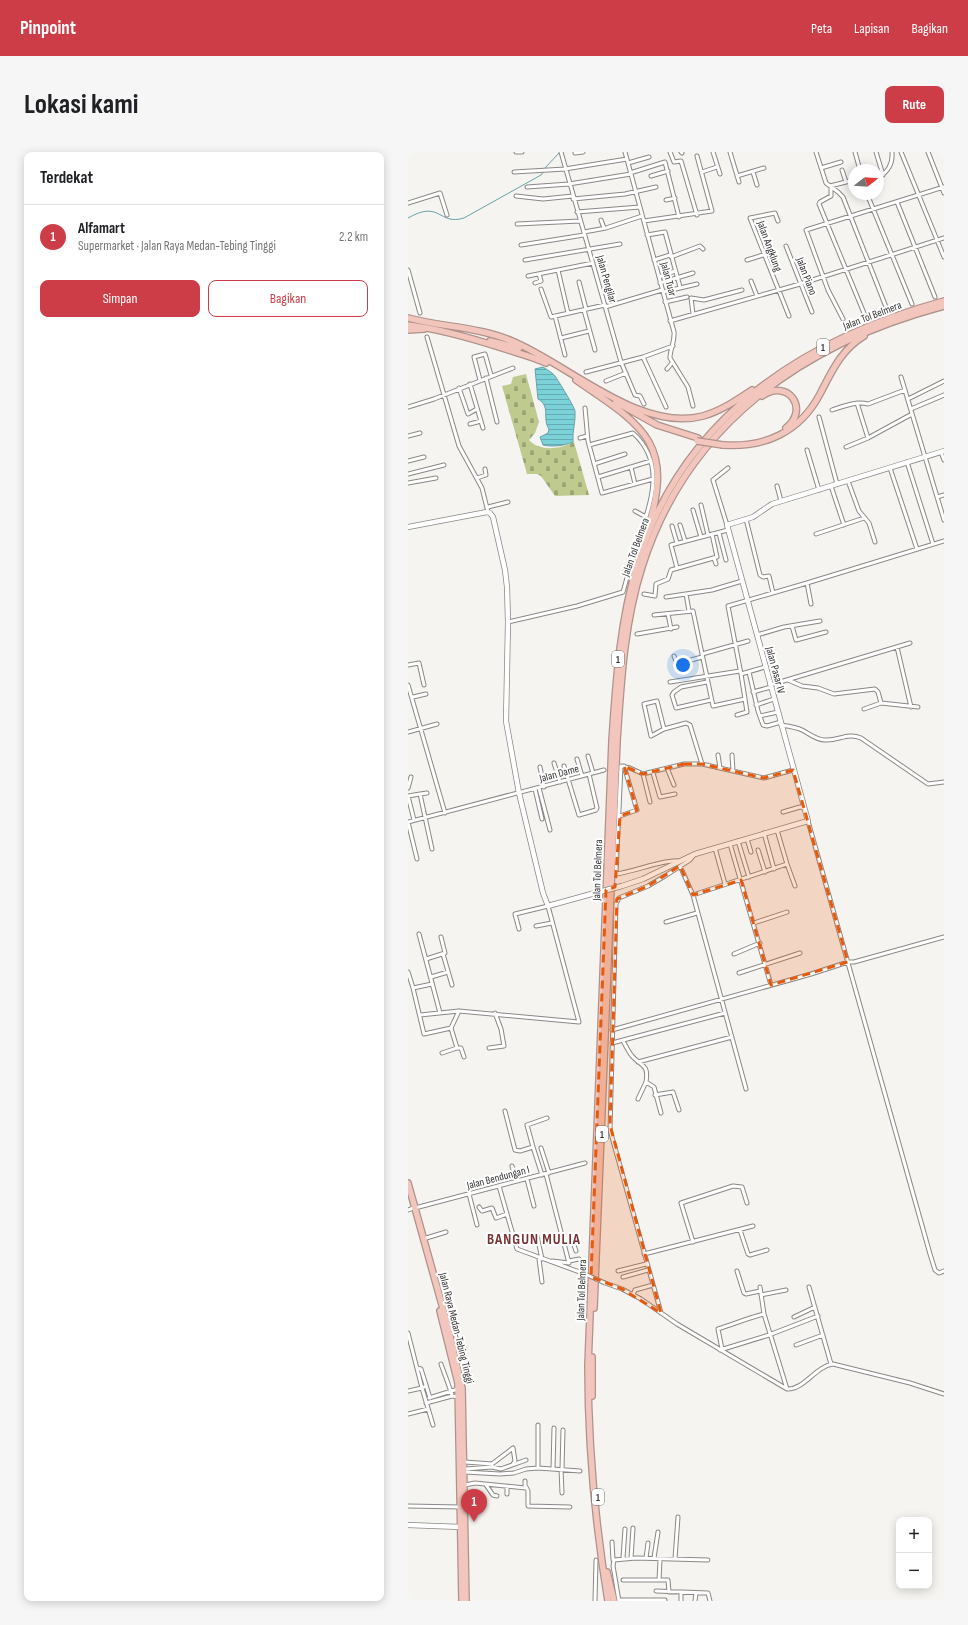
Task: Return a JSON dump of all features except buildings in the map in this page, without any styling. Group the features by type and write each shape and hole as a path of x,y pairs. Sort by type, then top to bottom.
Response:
{"highway":[{"name":"Jalan Tol Belmera","path":"608,1601 599,1550 592,1472 590,1369 614,710 621,636 629,594 638,561 660,509 693,455 720,423 739,405 784,370 810,353 860,330 944,301"},
{"name":"Jalan Tol Belmera","path":"617,1601 603,1550 598,1498 590,1369 617,741 625,645 642,568 658,525 673,496 697,459 713,439 739,412 774,383 812,358 861,334 944,306"},
{"path":"408,318 501,337 513,341 640,410 660,417 679,418 703,416 720,409 784,370"},
{"path":"408,325 436,329 528,355 576,380 652,424 697,440 739,446 761,443 775,438 791,429 801,420 814,403 833,366 845,350 858,340 886,325"},
{"path":"408,330 436,329"},
{"path":"571,373 645,419 697,440"},
{"path":"576,380 629,418 645,436 655,455 658,468 658,491 638,561"},
{"path":"723,444 750,442 774,436 793,422 797,408 794,399 790,395 783,391 776,390 764,394 739,412"},
{"name":"Jalan Raya Medan-Tebing Tinggi","path":"408,1183 412,1209 423,1239 460,1373 464,1398 461,1507 462,1601"},
{"name":"Jalan Raya Medan-Tebing Tinggi","path":"408,1190 445,1332 458,1389 462,1431"},
{"name":"Jalan Raya Medan-Tebing Tinggi","path":"462,1443 465,1471 466,1601"}],"street":[{"name":"Jalan Pengilar","path":"561,152 621,362 635,395 640,396 644,404"},
{"path":"575,153 583,152"},
{"name":"Jalan Tuar","path":"625,152 674,332 674,346 670,353 670,358"},
{"path":"670,152 674,162 681,161 696,215"},
{"path":"713,152 720,174"},
{"path":"730,152 738,182"},
{"path":"816,152 826,183 842,195 886,307"},
{"path":"855,152 858,164"},
{"path":"876,152 880,164"},
{"path":"884,174 890,165 892,152"},
{"path":"901,152 944,257"},
{"path":"928,152 943,187 944,193"},
{"path":"644,221 696,215 712,211 697,156"},
{"path":"514,172 565,169 650,157"},
{"path":"527,187 569,184 631,174 665,162 679,217"},
{"path":"821,168 841,162"},
{"path":"702,172 717,167"},
{"path":"737,176 764,168"},
{"path":"830,187 846,182 842,170"},
{"path":"651,176 668,171"},
{"path":"753,172 756,185"},
{"path":"516,196 543,199 636,192 656,187"},
{"path":"830,187 831,196 819,203 866,318"},
{"path":"843,319 833,303 805,232 806,230 943,187"},
{"path":"408,203 440,193 447,215"},
{"path":"666,200 674,198"},
{"path":"869,200 912,304"},
{"path":"897,202 935,297"},
{"path":"577,212 640,207"},
{"name":"Jalan Angklung","path":"778,221 774,212 750,218 763,255 789,316"},
{"path":"521,245 584,234 642,216"},
{"path":"600,220 604,228"},
{"path":"517,224 580,221"},
{"path":"647,235 665,232 680,287"},
{"path":"670,320 800,284 944,238"},
{"path":"525,260 589,248 620,244"},
{"path":"654,260 700,246 703,249"},
{"name":"Jalan Piano","path":"786,246 812,312"},
{"path":"747,260 763,255"},
{"path":"528,276 593,263"},
{"path":"408,270 420,313"},
{"path":"558,270 568,313"},
{"path":"659,277 675,271"},
{"path":"660,283 693,273"},
{"path":"536,283 541,282 539,274"},
{"path":"751,281 756,296"},
{"path":"579,282 589,331 595,350"},
{"path":"541,289 549,316 555,316 605,306 662,291 680,287 684,288 697,284"},
{"path":"693,314 691,298 704,300 742,290"},
{"path":"665,302 687,297"},
{"path":"555,316 565,355"},
{"path":"561,338 589,331"},
{"path":"420,1015 459,1011 495,1013 579,1022 548,906 539,880 519,793 506,721 508,622 505,570 493,517 488,510 477,478 460,450 427,337"},
{"path":"586,372 643,357 674,346"},
{"path":"480,380 474,357 484,354 491,376"},
{"path":"643,357 666,407"},
{"path":"666,361 670,358 688,387 693,406"},
{"path":"667,369 672,363"},
{"path":"408,407 443,396 459,388 513,368"},
{"path":"606,381 626,373"},
{"path":"901,377 944,520"},
{"path":"486,378 497,422"},
{"path":"908,399 944,381"},
{"path":"470,384 483,428"},
{"path":"459,388 468,414 477,409"},
{"path":"832,410 857,402 868,404 905,390"},
{"path":"911,409 944,394"},
{"path":"857,402 868,438"},
{"path":"585,408 587,436 602,493 653,479"},
{"path":"846,447 868,438 912,414"},
{"path":"819,417 837,484"},
{"path":"470,424 481,421"},
{"path":"508,622 577,606 623,592 652,498 653,479 651,461 644,446 632,432 589,446"},
{"path":"408,436 420,433"},
{"path":"580,438 587,436"},
{"path":"808,450 819,490"},
{"path":"728,468 713,480 727,525 758,514 768,506 781,501 943,451 944,460"},
{"path":"594,464 625,454"},
{"path":"408,461 424,457"},
{"path":"598,477 651,461"},
{"path":"907,462 933,544"},
{"path":"408,474 444,465"},
{"path":"631,467 635,484"},
{"path":"890,468 917,549"},
{"path":"477,478 486,475 484,469"},
{"path":"408,483 436,478"},
{"path":"848,481 859,511 869,523 875,542"},
{"path":"777,486 781,501"},
{"path":"831,486 844,525"},
{"path":"937,497 944,495"},
{"path":"408,527 488,510 508,502"},
{"path":"644,594 654,597 656,584 668,578 671,570 714,558 718,555 701,505"},
{"path":"693,510 701,537"},
{"path":"635,511 646,517"},
{"path":"816,534 864,518"},
{"path":"746,519 760,575 763,577 769,576 773,593"},
{"path":"680,525 685,541"},
{"name":"Jalan Pasar IV","path":"727,525 808,821"},
{"path":"672,526 677,543"},
{"path":"677,568 670,546 728,530"},
{"path":"719,533 726,560"},
{"path":"736,715 747,712 728,606 944,541"},
{"path":"714,558 716,564"},
{"path":"666,597 712,590 742,581"},
{"path":"807,583 811,604"},
{"path":"686,594 689,611"},
{"path":"654,615 693,611 707,682 714,707 745,699"},
{"path":"668,614 672,629"},
{"path":"757,635 820,621"},
{"path":"792,626 796,640 826,632"},
{"path":"637,634 677,627"},
{"path":"674,656 676,661 680,663 748,641"},
{"path":"754,692 787,680 910,643"},
{"path":"897,647 911,707"},
{"path":"408,664 419,663 424,685"},
{"path":"670,682 706,675 749,672 766,667"},
{"path":"749,672 756,704 765,726 781,724 801,729 814,737 825,740 845,735 855,735 862,738 928,784 944,782"},
{"path":"787,680 802,686 818,688 834,694 873,689 878,692 881,703"},
{"path":"707,682 681,687 672,695 676,708 711,700"},
{"path":"408,685 413,697 445,813"},
{"path":"413,697 426,694"},
{"path":"756,704 774,699"},
{"path":"664,729 657,700 643,705 651,736 664,729 686,723 690,725 702,764"},
{"path":"864,709 881,703 918,707"},
{"path":"760,716 778,712"},
{"path":"408,732 437,724"},
{"path":"718,755 720,768"},
{"path":"732,755 733,771"},
{"path":"588,756 593,773"},
{"path":"577,759 582,776"},
{"path":"554,763 560,782"},
{"path":"624,766 642,774 653,773 684,764 702,764 764,778 793,770"},
{"path":"564,766 579,815 596,810 589,774"},
{"path":"624,766 621,766 620,816 616,874 632,872 669,861 678,861"},
{"path":"620,816 637,810 624,766"},
{"path":"540,767 544,787"},
{"path":"667,768 674,784"},
{"name":"Jalan Dame","path":"408,822 604,770"},
{"path":"653,773 660,797 676,794"},
{"path":"642,774 650,802"},
{"path":"408,788 411,777"},
{"path":"537,789 542,819"},
{"path":"537,789 550,830"},
{"path":"414,820 410,809 408,795 427,793"},
{"path":"420,794 432,849"},
{"path":"783,812 800,807 804,808"},
{"path":"518,929 515,914 622,886 643,879 695,854 808,821 934,1270 939,1273 944,1271"},
{"path":"408,822 417,859"},
{"path":"777,830 795,886"},
{"path":"764,833 774,869"},
{"path":"747,839 751,852"},
{"path":"738,841 749,877"},
{"path":"730,844 772,984"},
{"path":"715,848 725,884"},
{"path":"758,850 765,872"},
{"path":"661,1313 646,1264 610,1130 616,902 620,898 648,886 693,858 695,854"},
{"path":"692,895 787,864"},
{"path":"680,866 692,895 722,998 746,1089"},
{"path":"754,923 787,912"},
{"path":"666,922 697,913"},
{"path":"536,926 552,923"},
{"path":"419,934 440,1013"},
{"path":"440,937 445,952 443,954 452,985"},
{"path":"612,1030 811,974 848,962 854,962 944,938"},
{"path":"734,954 760,943"},
{"path":"739,973 800,952"},
{"path":"426,959 443,954"},
{"path":"408,972 424,1034 451,1028"},
{"path":"431,977 448,972"},
{"path":"413,988 432,984"},
{"path":"457,1048 451,1028 459,1011"},
{"path":"489,1048 504,1046 501,1029 495,1013"},
{"path":"612,1043 725,1013"},
{"path":"638,1062 732,1037"},
{"path":"623,1041 629,1052 646,1068 646,1082 638,1099"},
{"path":"442,1053 461,1048 464,1057"},
{"path":"646,1082 653,1085 661,1113"},
{"path":"656,1095 673,1092 679,1110"},
{"path":"505,1111 516,1150 520,1151 533,1147"},
{"path":"542,1175 527,1125 547,1118"},
{"path":"541,1148 569,1261"},
{"name":"Jalan Bendungan I","path":"412,1209 585,1163"},
{"path":"512,1166 516,1181"},
{"path":"527,1179 534,1206"},
{"path":"693,1242 682,1203 739,1185 742,1187 747,1203"},
{"path":"499,1186 517,1248 541,1259 585,1274 633,1295 787,1389 795,1387 831,1364 858,1369 944,1394"},
{"path":"468,1194 477,1226"},
{"path":"479,1207 482,1211 492,1208 496,1217 507,1214"},
{"path":"644,1254 753,1226"},
{"path":"740,1230 748,1254 750,1255 768,1250"},
{"path":"423,1239 446,1232"},
{"path":"537,1236 541,1259 542,1282"},
{"path":"564,1244 573,1242 576,1251"},
{"path":"551,1262 568,1264 569,1261 579,1259"},
{"path":"618,1271 646,1264"},
{"path":"623,1277 648,1270"},
{"path":"737,1271 744,1293 746,1294 760,1289 769,1335 787,1389"},
{"path":"633,1295 635,1290 653,1285"},
{"path":"809,1287 831,1364"},
{"path":"761,1295 786,1290"},
{"path":"794,1317 815,1307"},
{"path":"722,1349 718,1329 740,1323 744,1319 764,1314"},
{"path":"722,1349 769,1335 818,1316"},
{"path":"408,1333 433,1425"},
{"path":"796,1345 823,1334"},
{"path":"441,1364 447,1385 452,1392 452,1396"},
{"path":"417,1368 421,1369 430,1398"},
{"path":"408,1391 426,1386"},
{"path":"426,1401 430,1398 458,1389"},
{"path":"426,1401 452,1396 458,1397"},
{"path":"408,1414 428,1409"},
{"path":"538,1425 538,1468"},
{"path":"553,1469 554,1428"},
{"path":"562,1493 561,1469 563,1430"},
{"path":"492,1466 513,1448 515,1455 513,1464"},
{"path":"464,1462 492,1466 501,1469 526,1460"},
{"path":"465,1471 477,1465"},
{"path":"465,1471 500,1474 538,1468 580,1471"},
{"path":"525,1480 528,1491 528,1506 570,1507"},
{"path":"465,1485 475,1483 526,1488"},
{"path":"486,1485 493,1494 497,1496"},
{"path":"507,1494 508,1486"},
{"path":"408,1506 461,1507"},
{"path":"675,1559 678,1517"},
{"path":"408,1525 461,1527"},
{"path":"631,1558 633,1528"},
{"path":"623,1558 625,1529"},
{"path":"654,1558 658,1532"},
{"path":"612,1542 617,1601 665,1601 669,1580 623,1580"},
{"path":"646,1558 648,1543"},
{"path":"613,1560 623,1558 708,1560"},
{"path":"595,1601 596,1560"},
{"path":"659,1580 660,1560"},
{"path":"656,1591 708,1593 710,1601"},
{"path":"681,1592 681,1601"},
{"path":"695,1601 696,1593"}],"highlighted area":[{"path":"684,764 702,764 764,778 793,770 848,962 771,985 741,880 693,895 680,866 648,886 617,899 610,1125 661,1313 622,1289 591,1277 606,890 615,887 620,816 637,810 624,766 643,774"}],"green space":[{"path":"526,374 539,422 535,433 529,440 544,448 557,448 574,442 589,495 555,496 541,476 537,474 527,474 502,386 511,384 513,377"}],"water":[{"path":"543,367 555,376 575,411 573,442 558,446 543,445 540,437 548,433 549,429 546,421 544,405 538,399 535,369"}],"waterway":[{"path":"545,168 560,152"},
{"path":"408,218 427,211 449,219 455,220 464,218 541,175 544,171"}],"place":[{"name":"Alfamart","path":"474,1522"}],"district":[{"name":"BANGUN MULIA","path":"534,1239"}]}
